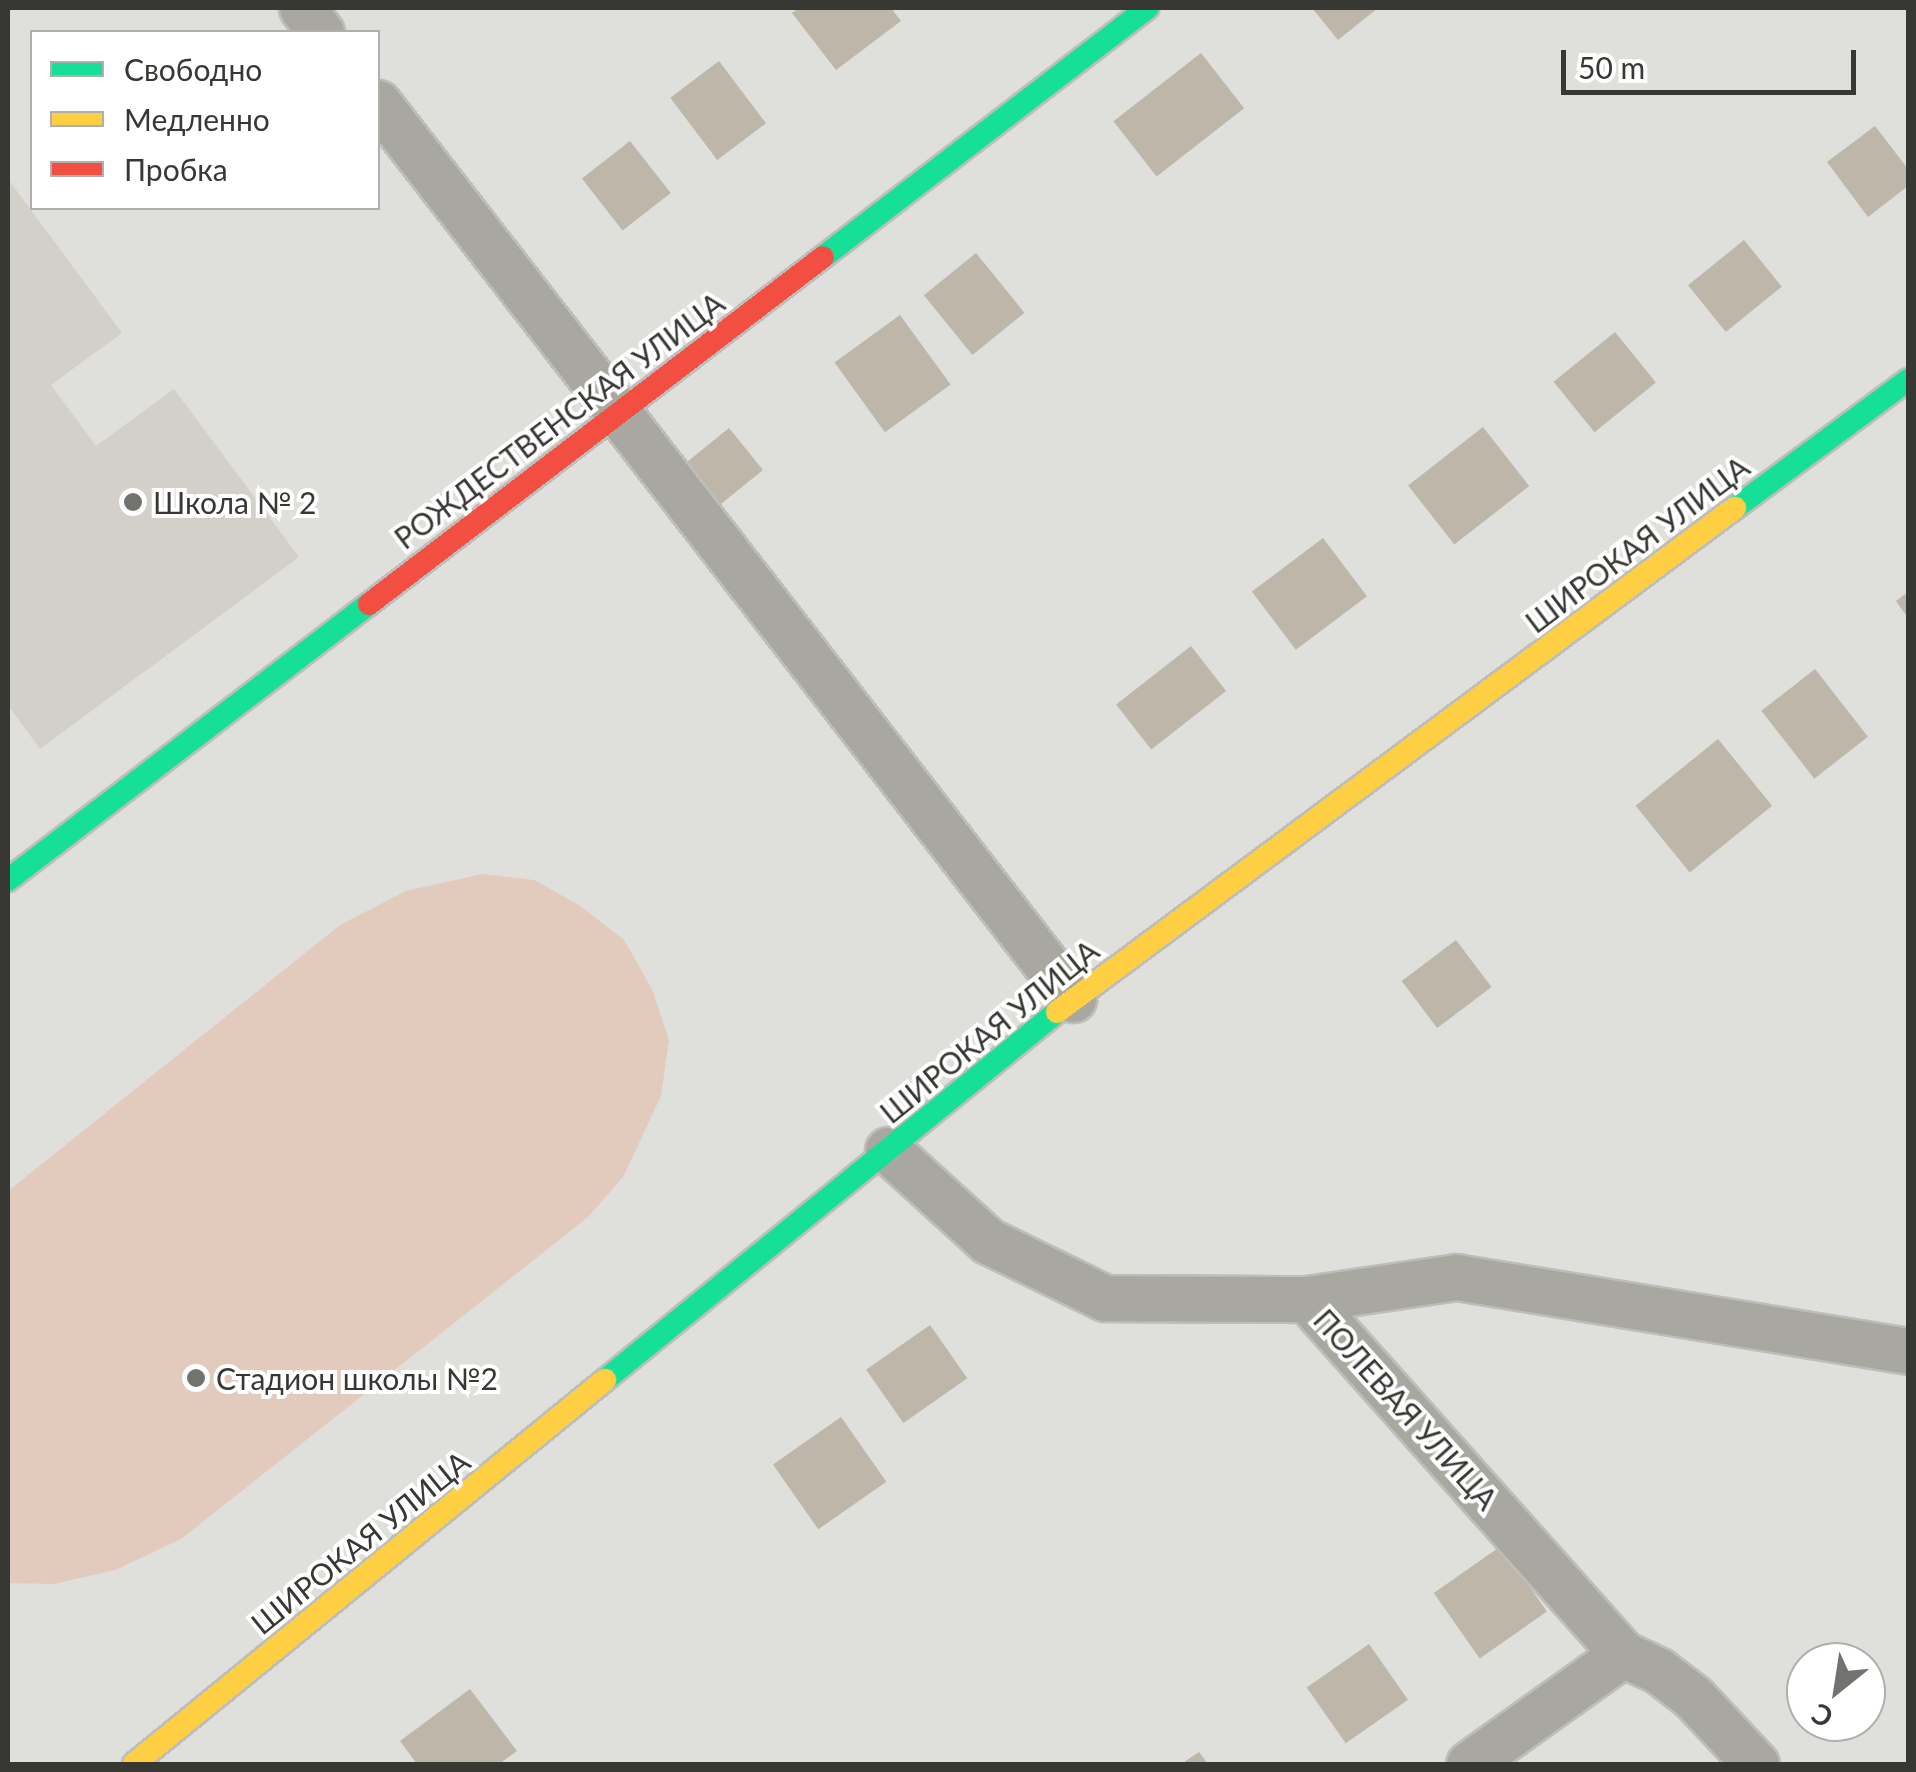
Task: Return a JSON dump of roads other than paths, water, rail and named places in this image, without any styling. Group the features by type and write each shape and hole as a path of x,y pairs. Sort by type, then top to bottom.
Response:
{"street":[{"path":"302,8 320,30"},
{"name":"РОЖДЕСТВЕНСКАЯ УЛИЦА","path":"8,880 1148,8"},
{"path":"380,107 620,411 1073,1000"},
{"name":"ШИРОКАЯ УЛИЦА","path":"151,1761 1073,1000 1908,380"},
{"path":"888,1150 988,1241 1105,1298 1308,1299"},
{"name":"ПОЛЕВАЯ УЛИЦА","path":"1308,1299 1456,1277 1908,1350"},
{"name":"ПОЛЕВАЯ УЛИЦА","path":"1308,1299 1623,1654"},
{"path":"1469,1764 1623,1654 1659,1671 1693,1696 1756,1764"}],"place":[{"name":"Школа № 2","path":"133,502"},
{"name":"Стадион школы №2","path":"196,1378"}]}
